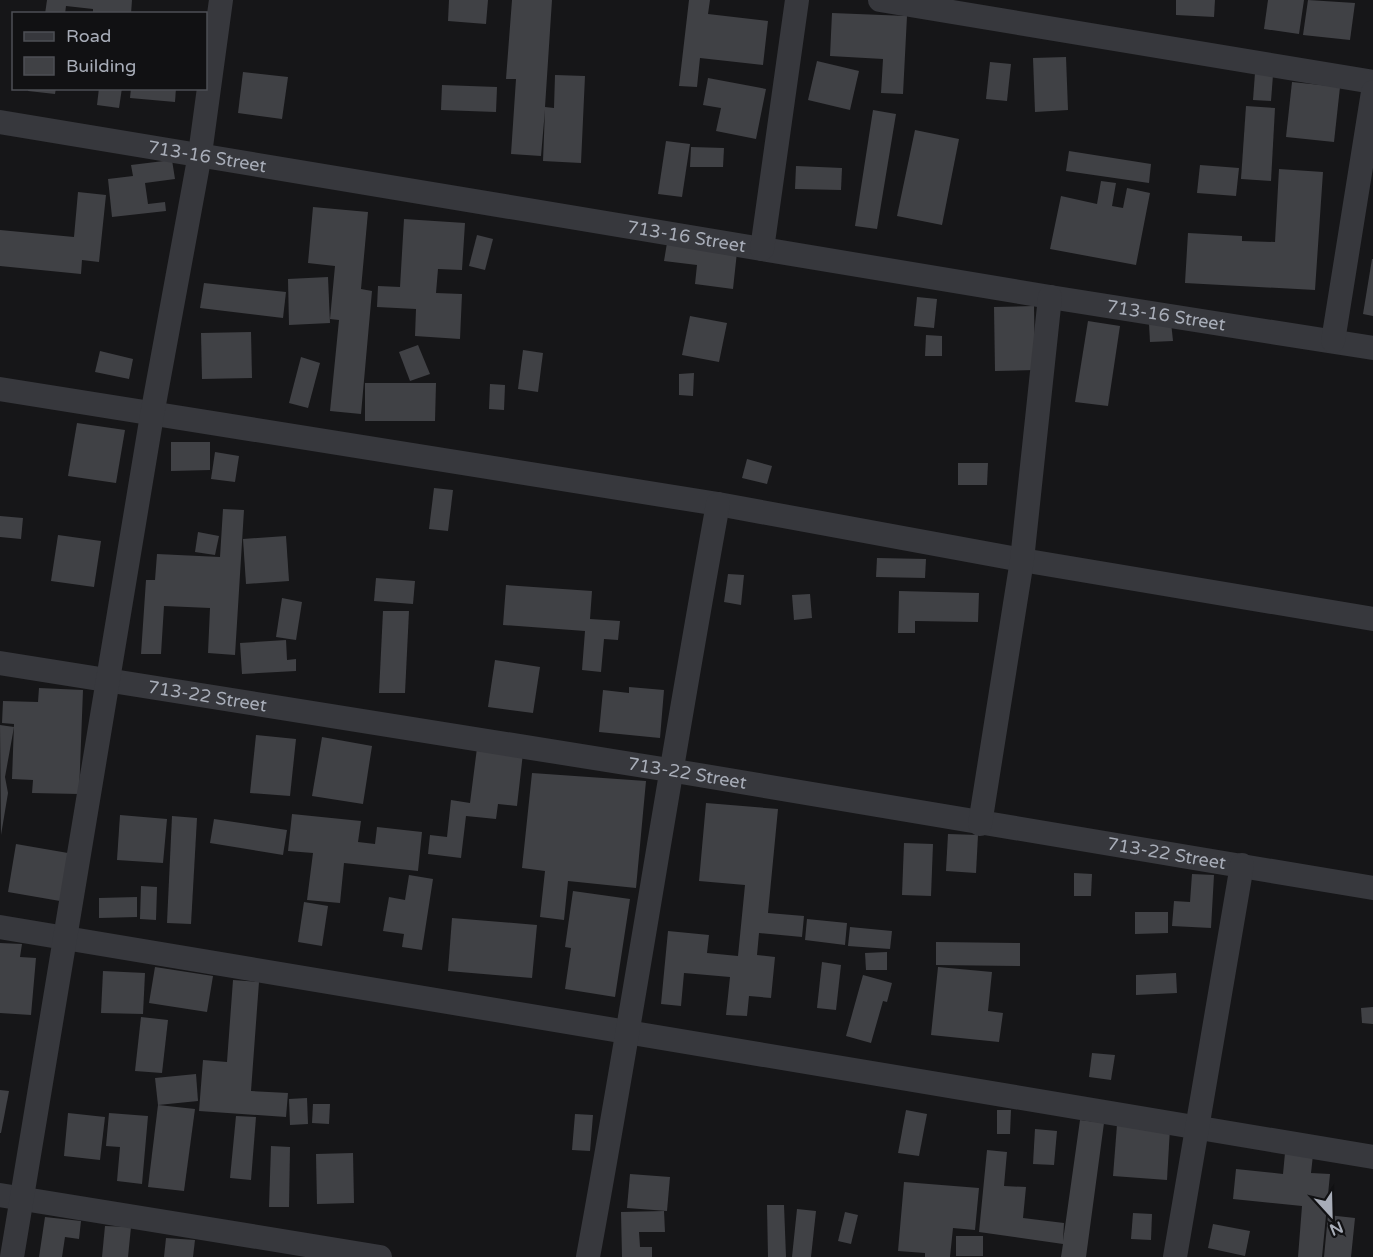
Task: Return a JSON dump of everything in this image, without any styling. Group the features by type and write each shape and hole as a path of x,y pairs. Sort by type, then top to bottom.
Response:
{"street":[{"path":"12,1257 24,1199 152,415 201,154 221,0"},
{"path":"762,249 796,0"},
{"path":"880,0 1373,82"},
{"path":"1333,340 1373,92"},
{"name":"713-16 Street","path":"0,122 1050,297 1373,348"},
{"path":"980,824 1022,560 1050,297"},
{"path":"0,389 718,504 1022,560 1373,619"},
{"path":"588,1257 629,1034 669,770 718,504"},
{"name":"713-22 Street","path":"0,663 669,770 980,824 1373,888"},
{"path":"1176,1257 1242,865"},
{"path":"0,927 1373,1157"},
{"path":"0,1195 380,1257"}],"building":[{"path":"47,0 132,0 131,12 93,12 93,9 66,6 65,12 45,12"},
{"path":"449,0 488,0 486,24 448,21"},
{"path":"512,0 552,0 545,107 554,108 555,75 585,76 581,163 543,161 545,110 541,156 511,154 516,79 506,79"},
{"path":"689,0 710,0 708,14 768,21 763,65 700,58 697,87 679,86"},
{"path":"1176,0 1215,0 1214,17 1176,15"},
{"path":"1268,0 1304,0 1299,34 1264,29"},
{"path":"1308,0 1355,3 1350,40 1303,35"},
{"path":"832,13 907,16 903,94 881,93 883,59 830,56"},
{"path":"1066,57 1068,110 1035,112 1033,58"},
{"path":"817,61 859,71 850,110 808,100"},
{"path":"990,62 1011,64 1007,101 986,99"},
{"path":"243,72 288,77 282,119 238,113"},
{"path":"1255,73 1273,75 1271,101 1253,100"},
{"path":"708,78 766,89 756,139 716,131 721,108 703,105"},
{"path":"1292,82 1340,87 1334,142 1286,137"},
{"path":"442,85 497,87 496,112 441,110"},
{"path":"28,90 56,90 55,94"},
{"path":"99,90 122,90 119,108 97,105"},
{"path":"131,90 176,90 175,102 130,98"},
{"path":"1246,106 1275,108 1271,181 1241,179"},
{"path":"873,110 896,114 877,229 855,226"},
{"path":"915,130 959,139 942,225 897,216"},
{"path":"666,141 690,144 682,197 658,194"},
{"path":"691,147 724,148 723,167 690,167"},
{"path":"1069,151 1151,164 1149,183 1066,171"},
{"path":"172,160 175,179 145,183 148,204 165,202 166,211 112,217 108,179 133,176 131,165"},
{"path":"1200,165 1239,168 1236,196 1197,193"},
{"path":"796,166 842,168 841,190 795,189"},
{"path":"1279,169 1323,172 1315,290 1185,283 1188,233 1242,236 1242,241 1275,242"},
{"path":"1101,181 1116,183 1112,206 1123,208 1127,188 1150,193 1136,265 1050,249 1061,196 1097,204"},
{"path":"78,192 106,195 99,262 82,260 81,274 0,266 0,230 74,237"},
{"path":"313,207 368,212 361,289 372,291 361,414 330,411 339,320 330,319 335,266 308,263"},
{"path":"404,219 465,223 462,270 438,269 436,293 462,294 460,339 415,336 416,309 377,307 378,286 400,287"},
{"path":"477,235 493,239 485,270 469,266"},
{"path":"667,243 737,252 733,289 695,284 697,265 664,261"},
{"path":"1373,259 1373,316 1363,314"},
{"path":"328,277 330,323 289,325 288,279"},
{"path":"204,283 286,292 283,318 200,308"},
{"path":"917,297 937,299 934,328 914,326"},
{"path":"1034,306 1035,370 995,371 994,307"},
{"path":"690,316 727,323 719,362 682,355"},
{"path":"1088,321 1120,326 1108,406 1075,402"},
{"path":"1171,322 1173,341 1150,342 1149,324"},
{"path":"251,332 252,378 202,379 201,333"},
{"path":"926,335 942,336 942,356 925,356"},
{"path":"418,345 430,374 410,381 399,352"},
{"path":"523,350 543,353 538,392 518,389"},
{"path":"100,351 133,359 129,379 95,372"},
{"path":"301,357 320,363 308,408 289,403"},
{"path":"694,373 693,396 679,395 679,374"},
{"path":"365,383 436,383 435,421 365,421"},
{"path":"490,384 505,385 504,410 489,409"},
{"path":"77,423 125,430 116,483 68,476"},
{"path":"171,442 210,442 210,470 171,471"},
{"path":"215,452 239,456 235,482 211,479"},
{"path":"747,459 772,466 767,484 742,478"},
{"path":"958,463 988,463 987,485 958,485"},
{"path":"434,488 453,490 448,531 429,529"},
{"path":"223,509 244,510 235,655 208,653 210,608 164,606 161,654 141,654 146,580 155,580 157,554 220,557"},
{"path":"0,516 23,518 21,539 0,537"},
{"path":"198,532 219,536 215,555 195,552"},
{"path":"58,535 101,541 94,587 51,581"},
{"path":"286,536 289,581 246,584 243,539"},
{"path":"877,558 926,559 925,578 876,577"},
{"path":"728,574 744,575 741,605 724,602"},
{"path":"376,578 415,581 413,604 374,601"},
{"path":"506,585 592,591 590,619 620,621 618,640 604,639 601,672 582,670 585,631 503,625"},
{"path":"899,591 979,593 978,622 915,621 915,633 898,633"},
{"path":"810,594 812,618 794,620 792,595"},
{"path":"282,598 302,602 296,640 276,637"},
{"path":"383,611 409,611 405,693 379,693"},
{"path":"286,640 287,660 296,659 296,671 242,674 240,643"},
{"path":"495,660 540,667 533,713 488,707"},
{"path":"629,687 664,690 660,738 599,732 603,690 629,693"},
{"path":"39,688 83,690 79,794 32,793 33,780 12,779 14,724 2,723 3,701 38,702"},
{"path":"0,725 14,727 5,777 8,793 1,835"},
{"path":"256,735 296,739 290,796 250,793"},
{"path":"322,737 372,746 363,804 312,796"},
{"path":"477,748 523,753 517,806 498,804 496,819 466,816 461,858 428,854 430,835 447,837 451,800 470,803"},
{"path":"532,773 646,781 636,888 568,881 564,920 540,917 545,871 522,868"},
{"path":"706,803 778,809 768,913 804,916 802,937 759,933 757,955 775,957 771,998 749,996 747,1016 726,1015 730,977 684,973 681,1006 661,1004 668,931 709,935 707,953 738,956 745,885 699,881"},
{"path":"292,814 361,821 358,842 375,844 377,827 422,832 418,871 344,863 340,903 307,900 313,853 288,851"},
{"path":"120,815 167,819 163,863 117,860"},
{"path":"172,816 197,818 191,924 167,923"},
{"path":"214,819 287,830 283,855 210,843"},
{"path":"948,834 978,835 976,873 946,871"},
{"path":"904,843 933,844 931,896 902,895"},
{"path":"16,844 68,853 60,901 8,892"},
{"path":"1074,873 1092,874 1091,896 1074,896"},
{"path":"1192,874 1214,875 1211,928 1172,926 1174,901 1190,902"},
{"path":"409,875 433,879 422,950 402,947 404,934 383,931 389,897 405,900"},
{"path":"141,886 157,887 156,920 140,919"},
{"path":"573,891 630,899 615,997 565,989 571,948 565,947"},
{"path":"137,897 137,917 99,918 99,898"},
{"path":"304,902 328,906 322,946 298,942"},
{"path":"1135,912 1168,912 1168,933 1135,934"},
{"path":"452,918 537,925 532,978 448,971"},
{"path":"807,919 847,923 845,945 805,940"},
{"path":"850,927 892,931 890,949 848,946"},
{"path":"936,942 1020,943 1020,966 936,965"},
{"path":"0,943 22,944 20,957 36,958 31,1015 0,1013"},
{"path":"887,952 887,970 866,970 865,953"},
{"path":"822,962 841,965 836,1010 817,1008"},
{"path":"155,967 213,976 207,1012 149,1003"},
{"path":"938,967 992,972 988,1011 1003,1013 999,1042 931,1035"},
{"path":"103,971 145,973 143,1014 101,1013"},
{"path":"1176,973 1177,993 1136,995 1136,975"},
{"path":"863,975 892,983 887,1002 883,1001 871,1043 846,1036"},
{"path":"233,980 259,982 251,1091 288,1093 286,1117 199,1111 203,1060 227,1062"},
{"path":"1373,1007 1373,1024 1362,1023 1361,1008"},
{"path":"141,1017 168,1020 162,1073 135,1071"},
{"path":"1092,1053 1115,1055 1111,1080 1089,1077"},
{"path":"196,1074 198,1101 158,1105 155,1078"},
{"path":"0,1090 9,1091 1,1133 0,1133"},
{"path":"307,1098 308,1124 290,1125 289,1099"},
{"path":"313,1104 330,1104 329,1124 312,1123"},
{"path":"158,1105 195,1109 184,1191 148,1187"},
{"path":"906,1110 927,1114 919,1156 898,1153"},
{"path":"997,1110 1011,1110 1010,1134 997,1134"},
{"path":"68,1113 105,1117 100,1160 64,1156"},
{"path":"109,1113 148,1116 142,1184 117,1181 120,1147 106,1146"},
{"path":"575,1114 593,1115 590,1151 572,1150"},
{"path":"236,1116 256,1117 251,1180 230,1178"},
{"path":"1080,1120 1104,1123 1086,1257 1061,1257 1063,1244 979,1232 987,1150 1007,1152 1004,1186 1026,1187 1023,1218 1064,1223 1063,1241"},
{"path":"1117,1125 1170,1128 1167,1180 1113,1176"},
{"path":"1035,1129 1057,1131 1054,1165 1033,1164"},
{"path":"271,1146 290,1147 289,1207 269,1207"},
{"path":"353,1153 354,1203 317,1204 316,1154"},
{"path":"1285,1153 1313,1155 1311,1173 1330,1174 1322,1257 1298,1257 1302,1206 1233,1199 1236,1169 1283,1174"},
{"path":"630,1174 670,1177 667,1211 627,1208"},
{"path":"904,1182 979,1188 975,1230 953,1228 950,1257 925,1257 925,1253 898,1251"},
{"path":"767,1205 784,1205 786,1257 768,1257"},
{"path":"797,1209 816,1211 811,1257 792,1257"},
{"path":"664,1211 665,1232 639,1232 640,1247 652,1247 652,1257 622,1257 621,1212"},
{"path":"845,1212 858,1215 851,1244 838,1241"},
{"path":"1133,1213 1152,1214 1151,1240 1131,1239"},
{"path":"1328,1215 1355,1218 1351,1257 1324,1257"},
{"path":"45,1217 81,1221 79,1239 65,1237 62,1257 39,1257"},
{"path":"1213,1224 1250,1231 1245,1256 1208,1248"},
{"path":"105,1226 131,1227 128,1257 102,1257"},
{"path":"956,1236 983,1236 983,1256 956,1256"},
{"path":"166,1238 195,1240 193,1257 164,1257"}]}
